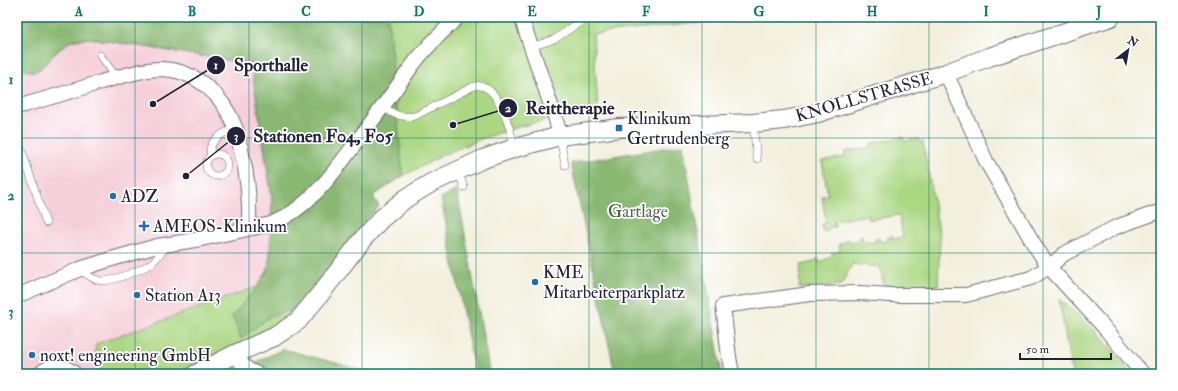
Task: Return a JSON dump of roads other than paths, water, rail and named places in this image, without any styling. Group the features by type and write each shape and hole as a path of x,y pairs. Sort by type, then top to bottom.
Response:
{"street":[{"path":"17,296 80,270 115,258 157,246 201,239 270,224 281,220 316,193 337,169 413,65 438,36 458,17"},
{"path":"521,17 560,136"},
{"name":"KNOLLSTRASSE","path":"196,374 235,354 274,337 298,321 362,240 381,219 404,199 430,182 483,159 515,148 560,136 619,128 752,123 784,120 818,114 946,73 989,57 1111,17"},
{"path":"17,107 145,71 160,69 188,75 200,81 219,97 236,128 248,180 250,210 249,228"},
{"path":"946,73 986,161 1035,246 1049,267 1103,326 1143,374"},
{"path":"732,374 723,306 810,294 860,293 890,295 966,295 1030,278 1049,267 1064,254 1116,227 1161,211"},
{"path":"235,354 242,365 258,374"},
{"path":"40,374 52,367 62,367 71,370 75,374"}],"lane":[{"path":"531,47 555,39 587,17"},
{"path":"100,55 117,78"},
{"path":"383,108 400,117 406,118 416,116 474,86 481,86 488,90 496,98 503,110 515,148"},
{"path":"752,123 757,159"},
{"path":"211,156 211,148 216,139 228,130 236,128"},
{"path":"560,136 565,164"},
{"path":"17,153 22,151 46,223"},
{"path":"457,170 464,187"},
{"path":"80,270 101,281 112,280 152,263 168,244"}],"place":[{"name":"Sporthalle","path":"153,104"},
{"name":"Reittherapie","path":"453,125"},
{"name":"Klinikum Gertrudenberg","path":"619,128"},
{"name":"Stationen F04, F05","path":"186,176"},
{"name":"ADZ","path":"113,196"},
{"name":"AMEOS-Klinikum","path":"144,226"},
{"name":"KME Mitarbeiterparkplatz","path":"535,282"},
{"name":"Station A13","path":"137,295"},
{"name":"noxt! engineering GmbH","path":"32,355"}],"park label":[{"name":"Gartlage","path":"638,211"}]}
